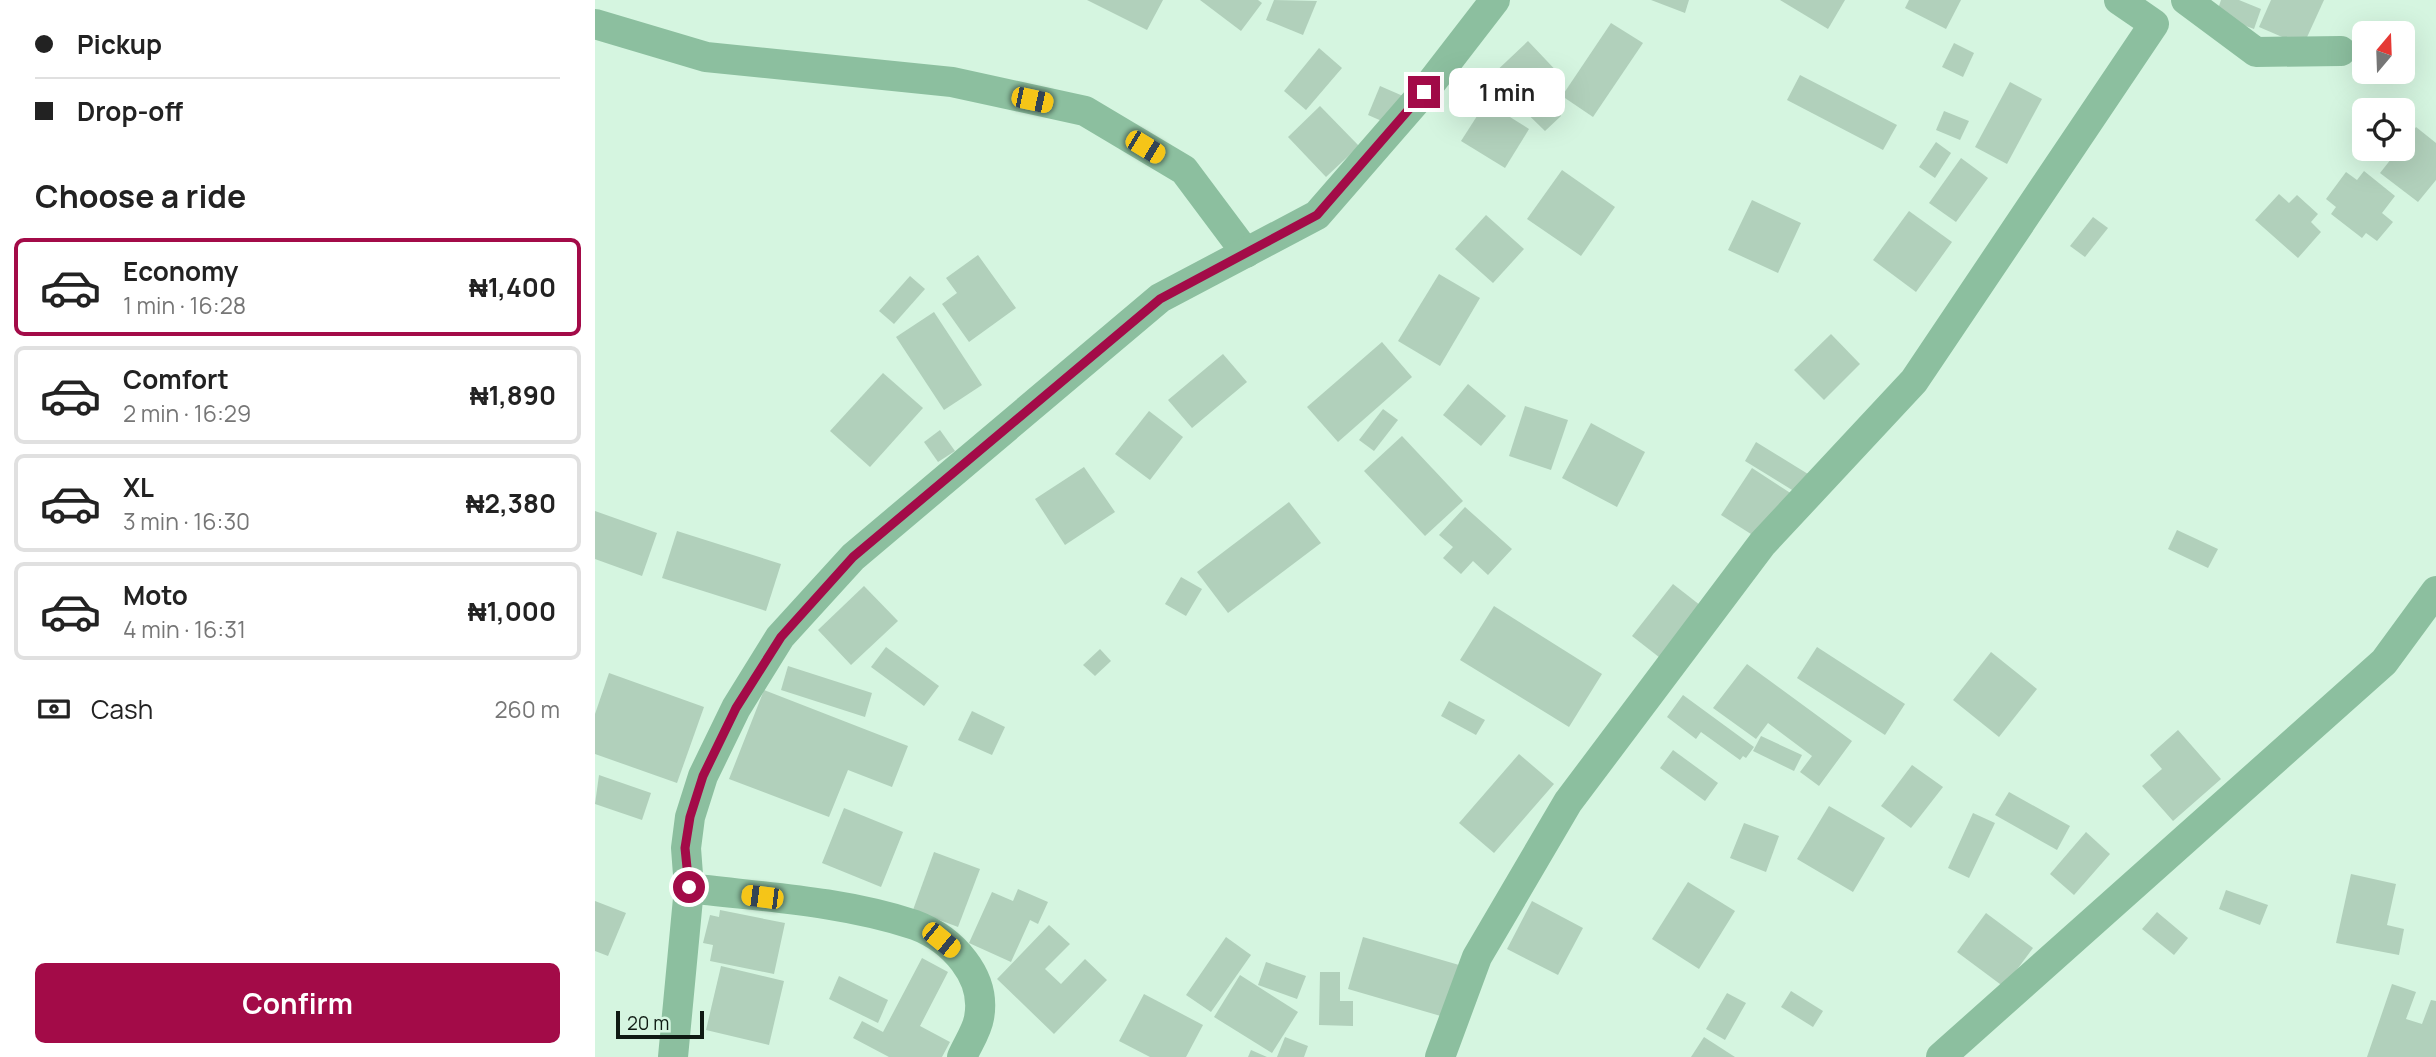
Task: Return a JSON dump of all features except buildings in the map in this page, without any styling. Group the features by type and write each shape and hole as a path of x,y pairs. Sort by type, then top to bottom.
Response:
{"street":[{"path":"673,1057 689,887 685,848 690,817 703,776 736,708 781,637 853,557 1150,307 1317,215 1424,92 1495,0"},
{"path":"2119,0 2154,24"},
{"path":"1440,1057 1477,957 1568,802 1762,544 1914,381 2154,24 2176,0"},
{"path":"2186,0 2256,52 2340,51"},
{"path":"595,24 706,57 952,82 1085,111 1184,170 1246,253"},
{"path":"1941,1057 2384,662 2436,592"},
{"path":"689,887 836,907 916,926 941,940 966,960 977,985 979,1018 962,1057"}],"route":[{"path":"689,887 685,848 690,817 703,776 736,708 781,637 853,557 1160,299 1317,215 1424,92"}]}
